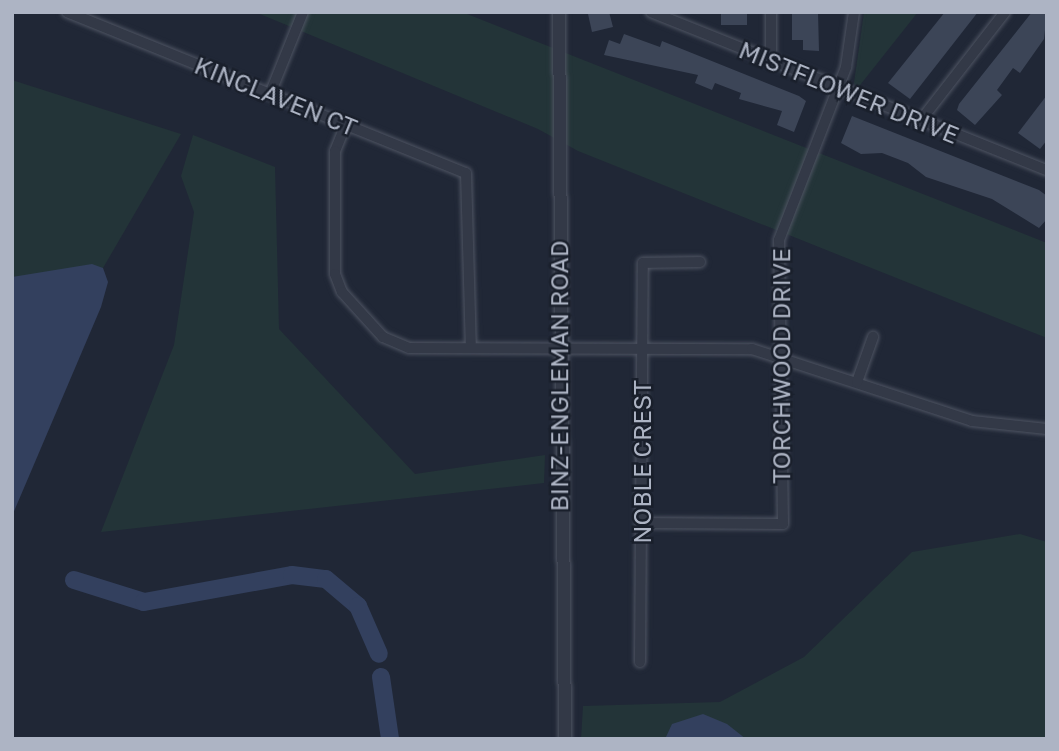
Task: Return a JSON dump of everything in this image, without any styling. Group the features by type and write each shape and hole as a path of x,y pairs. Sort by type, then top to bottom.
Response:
{"street":[{"name":"KINCLAVEN CT","path":"67,12 466,173 471,348"},
{"path":"270,94 303,12"},
{"name":"BINZ-ENGLEMAN ROAD","path":"559,12 559,346 565,739"},
{"name":"MISTFLOWER DRIVE","path":"652,12 1047,170"},
{"path":"771,12 771,61"},
{"name":"TORCHWOOD DRIVE","path":"641,523 783,524 779,240 839,88 854,12"},
{"path":"921,120 1005,12"},
{"path":"346,124 335,151 335,274 342,292 383,337 409,348 559,346 779,354 972,421 1047,429"},
{"name":"NOBLE CREST","path":"640,662 643,263 700,262"},
{"path":"857,382 873,337"}],"shaded area":[{"path":"255,12 462,12 1047,243 1047,338 578,151 538,129"},
{"path":"864,12 918,12 857,89 854,83"},
{"path":"12,80 181,134 103,268 12,278"},
{"path":"193,135 275,167 279,329 415,474 545,455 544,483 101,532 174,345 194,212 181,176"},
{"path":"1020,534 1047,542 1047,739 581,739 583,706 720,702 804,657 912,552"}],"water":[{"path":"92,264 103,268 108,282 101,307 12,516 12,277"},
{"path":"703,714 727,724 746,739 666,737 672,724"}],"building":[{"path":"609,12 613,27 592,32 588,14"},
{"path":"721,12 747,12 747,25 721,25"},
{"path":"792,12 818,12 819,51 803,50 803,40 792,40"},
{"path":"945,12 978,12 910,99 888,83"},
{"path":"1032,12 1047,12 1044,39 1020,73 1013,68 997,90 1002,95 975,125 957,110 959,104"},
{"path":"624,34 660,47 662,41 799,96 806,101 794,132 777,125 782,111 739,99 741,93 715,83 712,90 695,83 698,75 604,55 609,40 620,44"},
{"path":"1047,95 1047,140 1040,149 1018,133"},
{"path":"852,116 1039,190 1047,196 1047,219 1039,228 992,199 926,177 908,163 882,153 861,154 841,143"}],"waterway":[{"path":"74,580 144,602 292,575 326,579 358,606 379,654"},
{"path":"381,677 390,739"}]}
